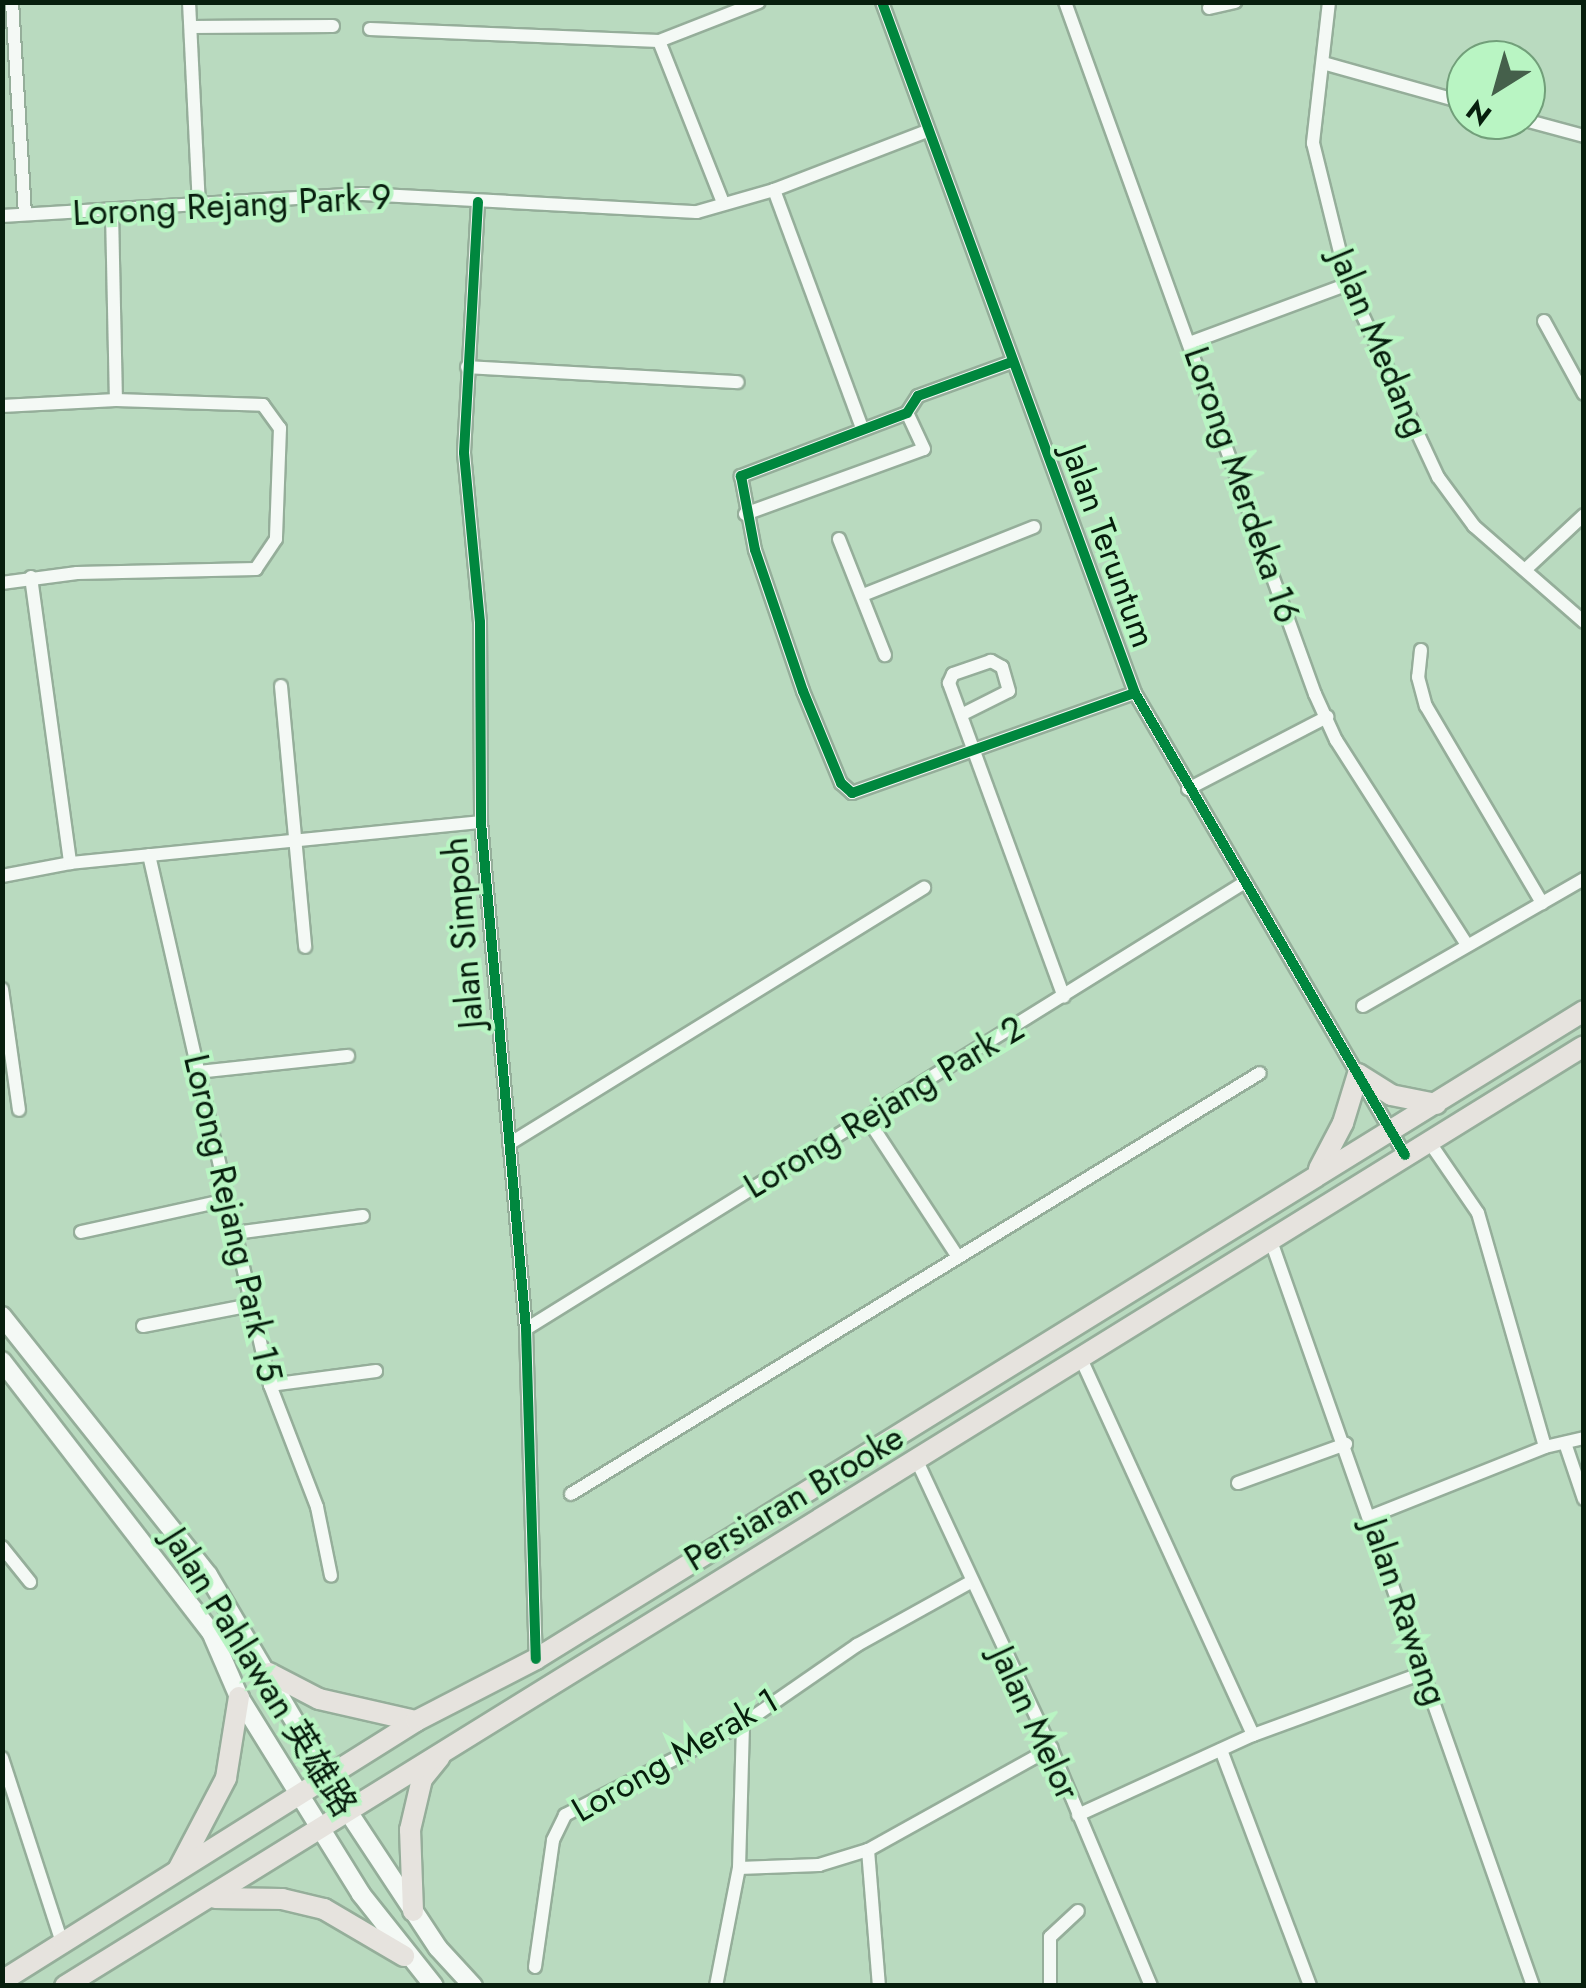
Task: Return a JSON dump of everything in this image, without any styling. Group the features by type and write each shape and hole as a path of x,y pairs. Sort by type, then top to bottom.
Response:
{"main road":[{"name":"Persiaran Brooke","path":"2,1982 302,1797 416,1721 536,1659 1584,1011"},
{"name":"Persiaran Brooke","path":"65,1986 215,1898 450,1743 1082,1360 1428,1140 1584,1046"},
{"path":"1311,1179 1329,1157 1358,1074 1391,1095 1436,1104"},
{"name":"Jalan Pahlawan 英雄路","path":"2,1316 208,1575 347,1810 413,1911 473,1986"},
{"name":"Jalan Pahlawan 英雄路","path":"2,1362 211,1632 239,1697 321,1828 404,1956 434,1986"},
{"path":"269,1673 318,1699 416,1721"},
{"path":"174,1876 226,1778 239,1697"},
{"path":"413,1911 407,1863 415,1801 422,1779 450,1743"},
{"path":"215,1898 282,1899 324,1909 404,1956"}],"street":[{"path":"12,2 25,213"},
{"path":"189,2 200,204"},
{"path":"370,29 659,42 759,2"},
{"name":"Jalan Teruntum","path":"882,2 1009,363 1135,693 1242,884 1405,1155"},
{"name":"Lorong Merdeka 16","path":"1065,2 1327,717 1466,945"},
{"path":"1209,8 1235,2"},
{"name":"Jalan Medang","path":"1329,2 1312,143 1348,284 1438,478 1474,526 1584,622"},
{"path":"191,27 333,26"},
{"path":"659,42 723,203"},
{"path":"1322,63 1446,97"},
{"path":"1546,126 1584,136"},
{"name":"Lorong Rejang Park 9","path":"2,216 362,194 697,212 774,190 926,131"},
{"path":"774,190 862,428"},
{"name":"Jalan Simpoh","path":"478,202 464,453 480,622 481,822 526,1329 536,1659"},
{"path":"112,212 116,400"},
{"path":"1192,342 1348,284"},
{"path":"1544,322 1584,394"},
{"path":"1009,363 918,396 907,413 748,469 739,482 745,514 844,788 856,792 971,746 1135,693"},
{"path":"467,367 738,382"},
{"path":"2,406 116,400 270,410 280,428 276,539 267,560 242,572 30,577 2,583"},
{"path":"745,514 924,449 907,413"},
{"path":"1526,569 1584,515"},
{"path":"863,596 1034,528"},
{"path":"839,539 884,656"},
{"path":"30,577 70,863"},
{"path":"1421,650 1418,677 1426,706 1542,903"},
{"path":"962,714 1009,691 1002,666 991,661 951,676 971,746 1064,997"},
{"path":"280,686 298,840 305,947"},
{"path":"1188,789 1327,717"},
{"path":"2,876 70,863 481,822"},
{"name":"Lorong Rejang Park 15","path":"148,855 270,1385 318,1507 331,1576"},
{"path":"1363,1006 1584,878"},
{"name":"Lorong Rejang Park 2","path":"526,1329 1242,884"},
{"path":"509,1144 924,888"},
{"path":"2,988 19,1110"},
{"path":"198,1072 348,1056"},
{"path":"571,1494 956,1254 1260,1073"},
{"path":"867,1118 956,1254"},
{"path":"1428,1140 1478,1214 1545,1447"},
{"path":"81,1232 227,1200"},
{"path":"235,1233 363,1216"},
{"name":"Jalan Rawang","path":"1271,1241 1372,1516 1534,1986"},
{"path":"143,1326 251,1305"},
{"path":"1082,1360 1253,1735"},
{"path":"270,1385 376,1372"},
{"path":"1372,1516 1545,1447 1584,1438"},
{"path":"1565,1443 1584,1498"},
{"path":"1238,1483 1346,1444"},
{"name":"Jalan Melor","path":"917,1461 969,1583 1051,1748 1150,1986"},
{"path":"2,1547 30,1582"},
{"name":"Lorong Merak 1","path":"535,1967 552,1840 565,1815 743,1724 857,1644 969,1583"},
{"path":"1078,1814 1253,1735 1425,1672"},
{"path":"716,1986 739,1868 743,1724"},
{"path":"739,1868 819,1865 868,1850 1051,1748"},
{"path":"1221,1750 1310,1986"},
{"path":"2,1758 63,1946"},
{"path":"868,1850 879,1986"},
{"path":"1050,1986 1050,1937 1078,1911"}],"cycle path":[{"path":"882,2 1135,693 1405,1155"},
{"path":"478,202 464,453 480,622 481,822 526,1329 536,1659"},
{"path":"1009,363 918,396 907,413 741,476 755,550 803,691 841,783 852,793 1135,693"}]}
